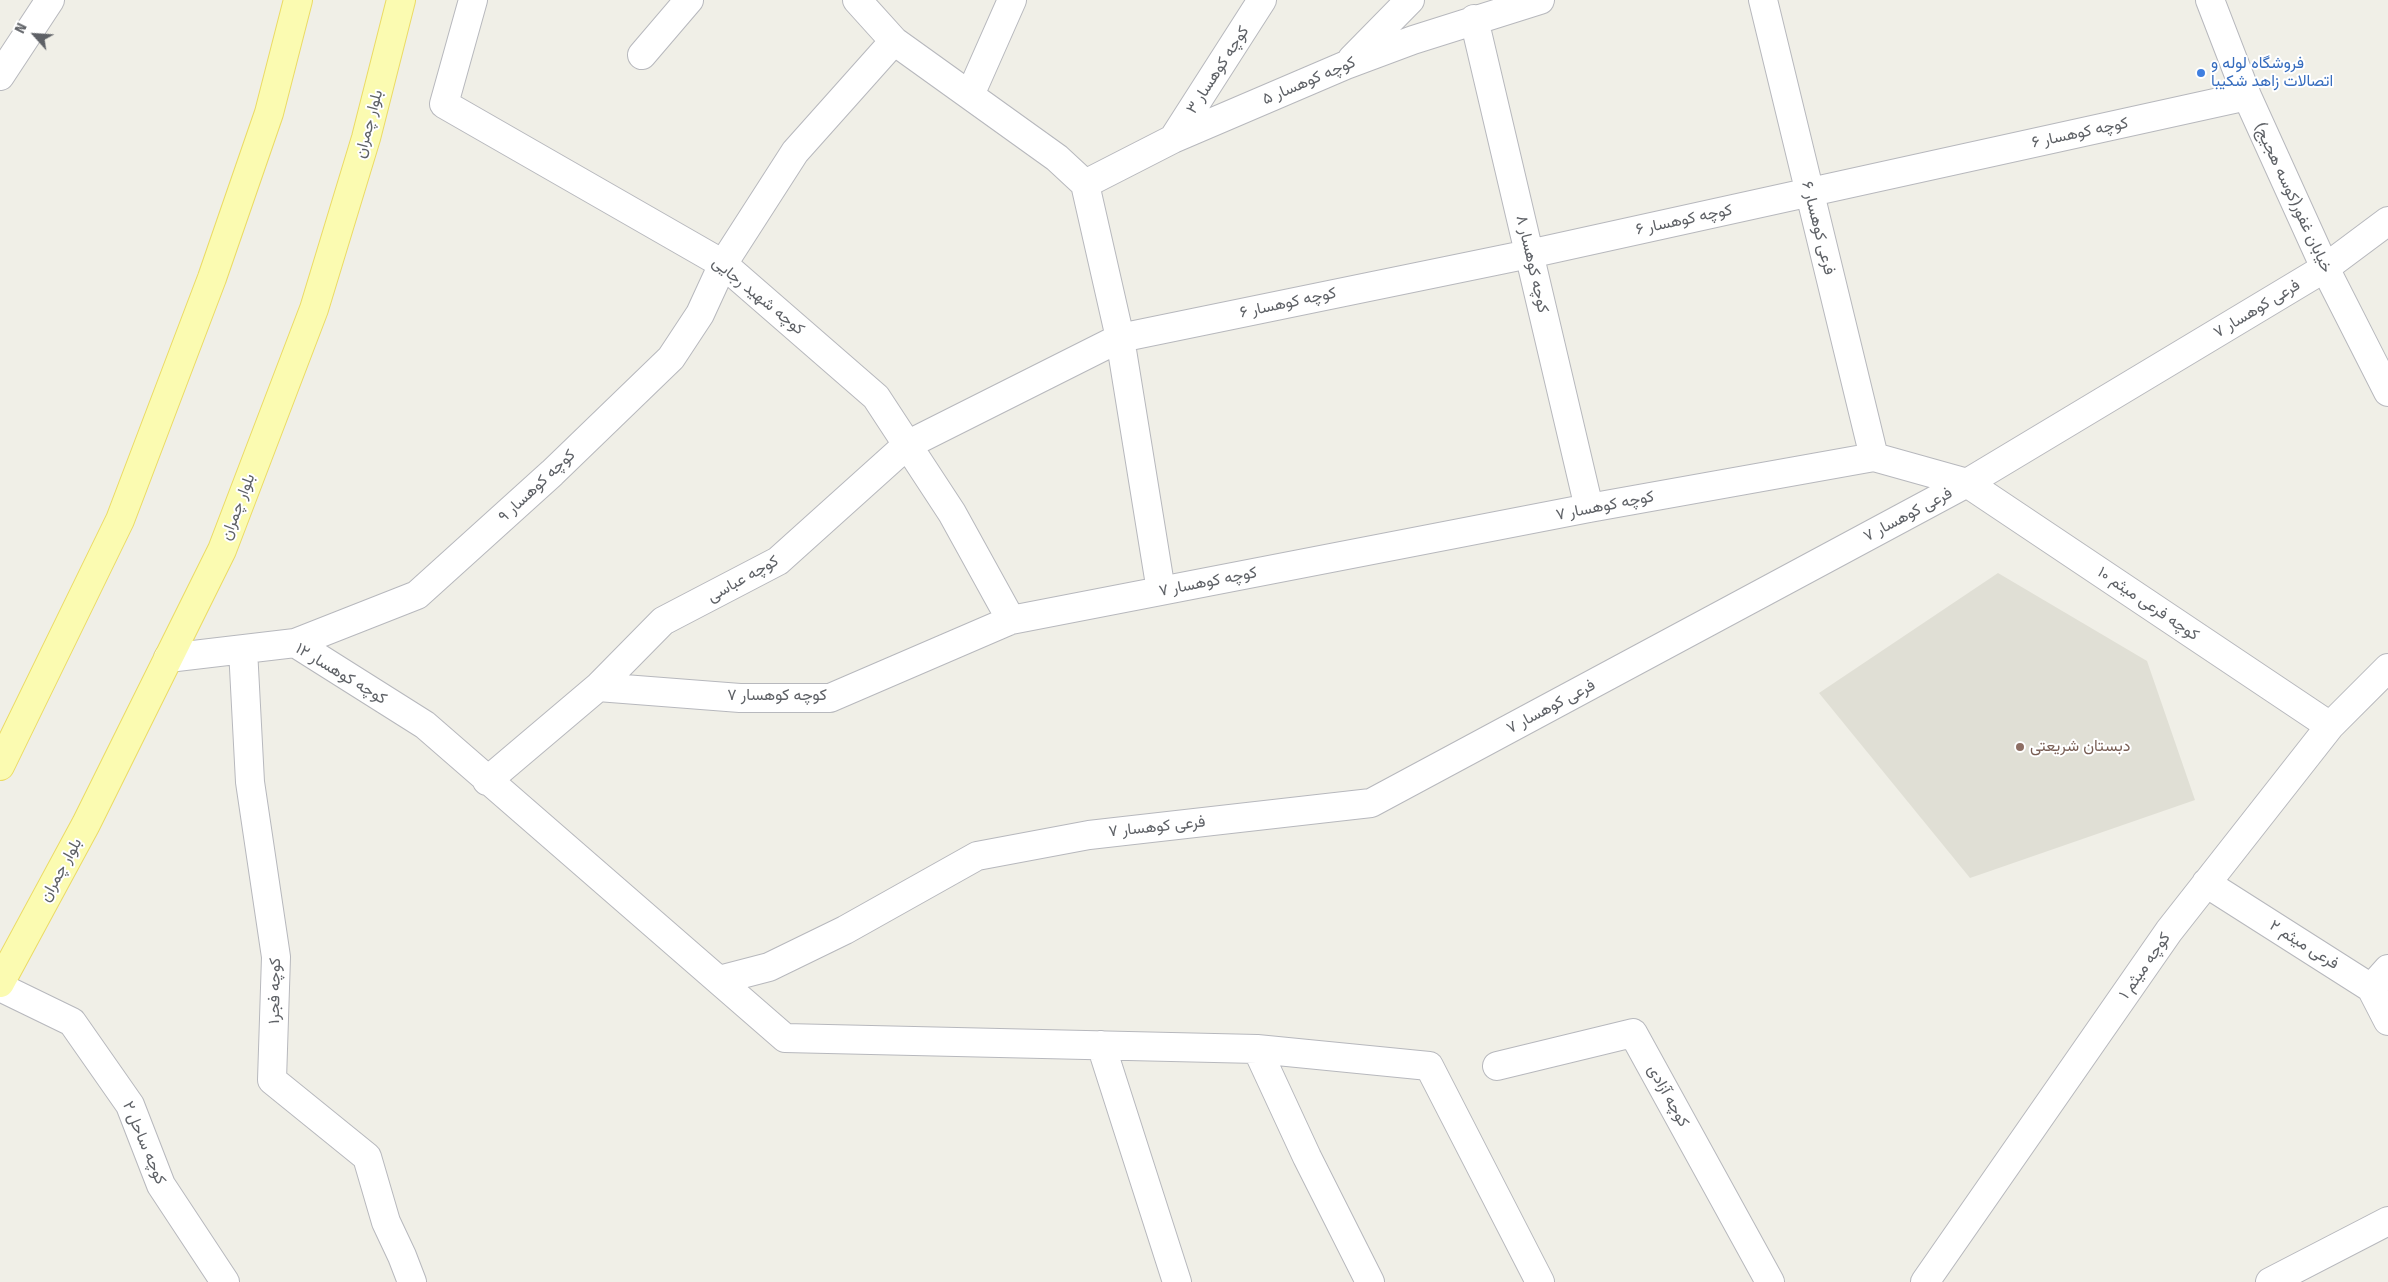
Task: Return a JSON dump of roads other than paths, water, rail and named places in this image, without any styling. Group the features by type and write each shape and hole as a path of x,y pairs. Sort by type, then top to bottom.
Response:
{"main road":[{"path":"0,766 120,520 212,278 250,168 268,113 298,0"},
{"name":"بلوار چمران","path":"0,983 86,824 222,550 314,309 366,138 401,0"}],"street":[{"path":"0,76 50,0"},
{"name":"کوچه شهید رجایی","path":"473,0 444,104 723,264 876,396 952,513 1012,620"},
{"path":"642,55 689,0"},
{"path":"857,0 894,41 1057,158 1085,184 1120,338 1161,591"},
{"path":"970,96 1012,0"},
{"name":"کوچه کوهسار ۳","path":"1173,139 1262,0"},
{"path":"1346,65 1410,0"},
{"name":"کوچه کوهسار ۵","path":"1085,184 1173,139 1346,65 1474,20 1540,0"},
{"name":"فرعی کوهسار ۶","path":"1763,0 1874,457"},
{"name":"خیابان غفور(کوسه هجیج)","path":"2210,0 2247,96 2325,268 2388,392"},
{"name":"کوچه کوهسار ۸","path":"1474,20 1589,508"},
{"name":"کوچه کوهسار ۹","path":"295,644 417,595 552,473 671,358 700,314 723,264 795,152 894,41"},
{"name":"کوچه کوهسار ۶","path":"907,445 1120,338 1529,254 2247,96"},
{"name":"فرعی کوهسار ۷","path":"719,980 768,967 845,930 977,856 1089,835 1371,804 1967,483 2325,268 2388,221"},
{"name":"کوچه عباسی","path":"598,687 663,621 778,561 907,445"},
{"name":"کوچه کوهسار ۷","path":"598,687 740,698 830,698 1012,620 1589,508 1874,457 1967,483"},
{"name":"کوچه فرعی میثم ۱۰","path":"1967,483 2330,726"},
{"name":"کوچه کوهسار ۱۲","path":"168,658 295,644 425,725 487,781 785,1038 1257,1049 1429,1066 1540,1282"},
{"name":"کوچه فجر۱","path":"243,649 250,782 276,957 272,1080 367,1157 386,1222 407,1280"},
{"name":"کوچه میثم ۱","path":"1925,1282 2169,931 2330,726 2388,668"},
{"path":"487,781 598,687"},
{"name":"فرعی میثم ۲","path":"2206,883 2380,978 2388,1021"},
{"name":"کوچه ساحل ۲","path":"0,987 72,1022 130,1105 161,1186 225,1282"},
{"name":"کوچه آزادی","path":"1497,1066 1633,1033 1770,1282"},
{"path":"1102,1045 1177,1282"},
{"path":"1257,1049 1307,1157 1370,1282"},
{"path":"2270,1282 2388,1221"}],"place":[{"name":"فروشگاه لوله و اتصالات زاهد شکیبا","path":"2201,73"},
{"name":"دبستان شریعتی","path":"2020,747"}]}
